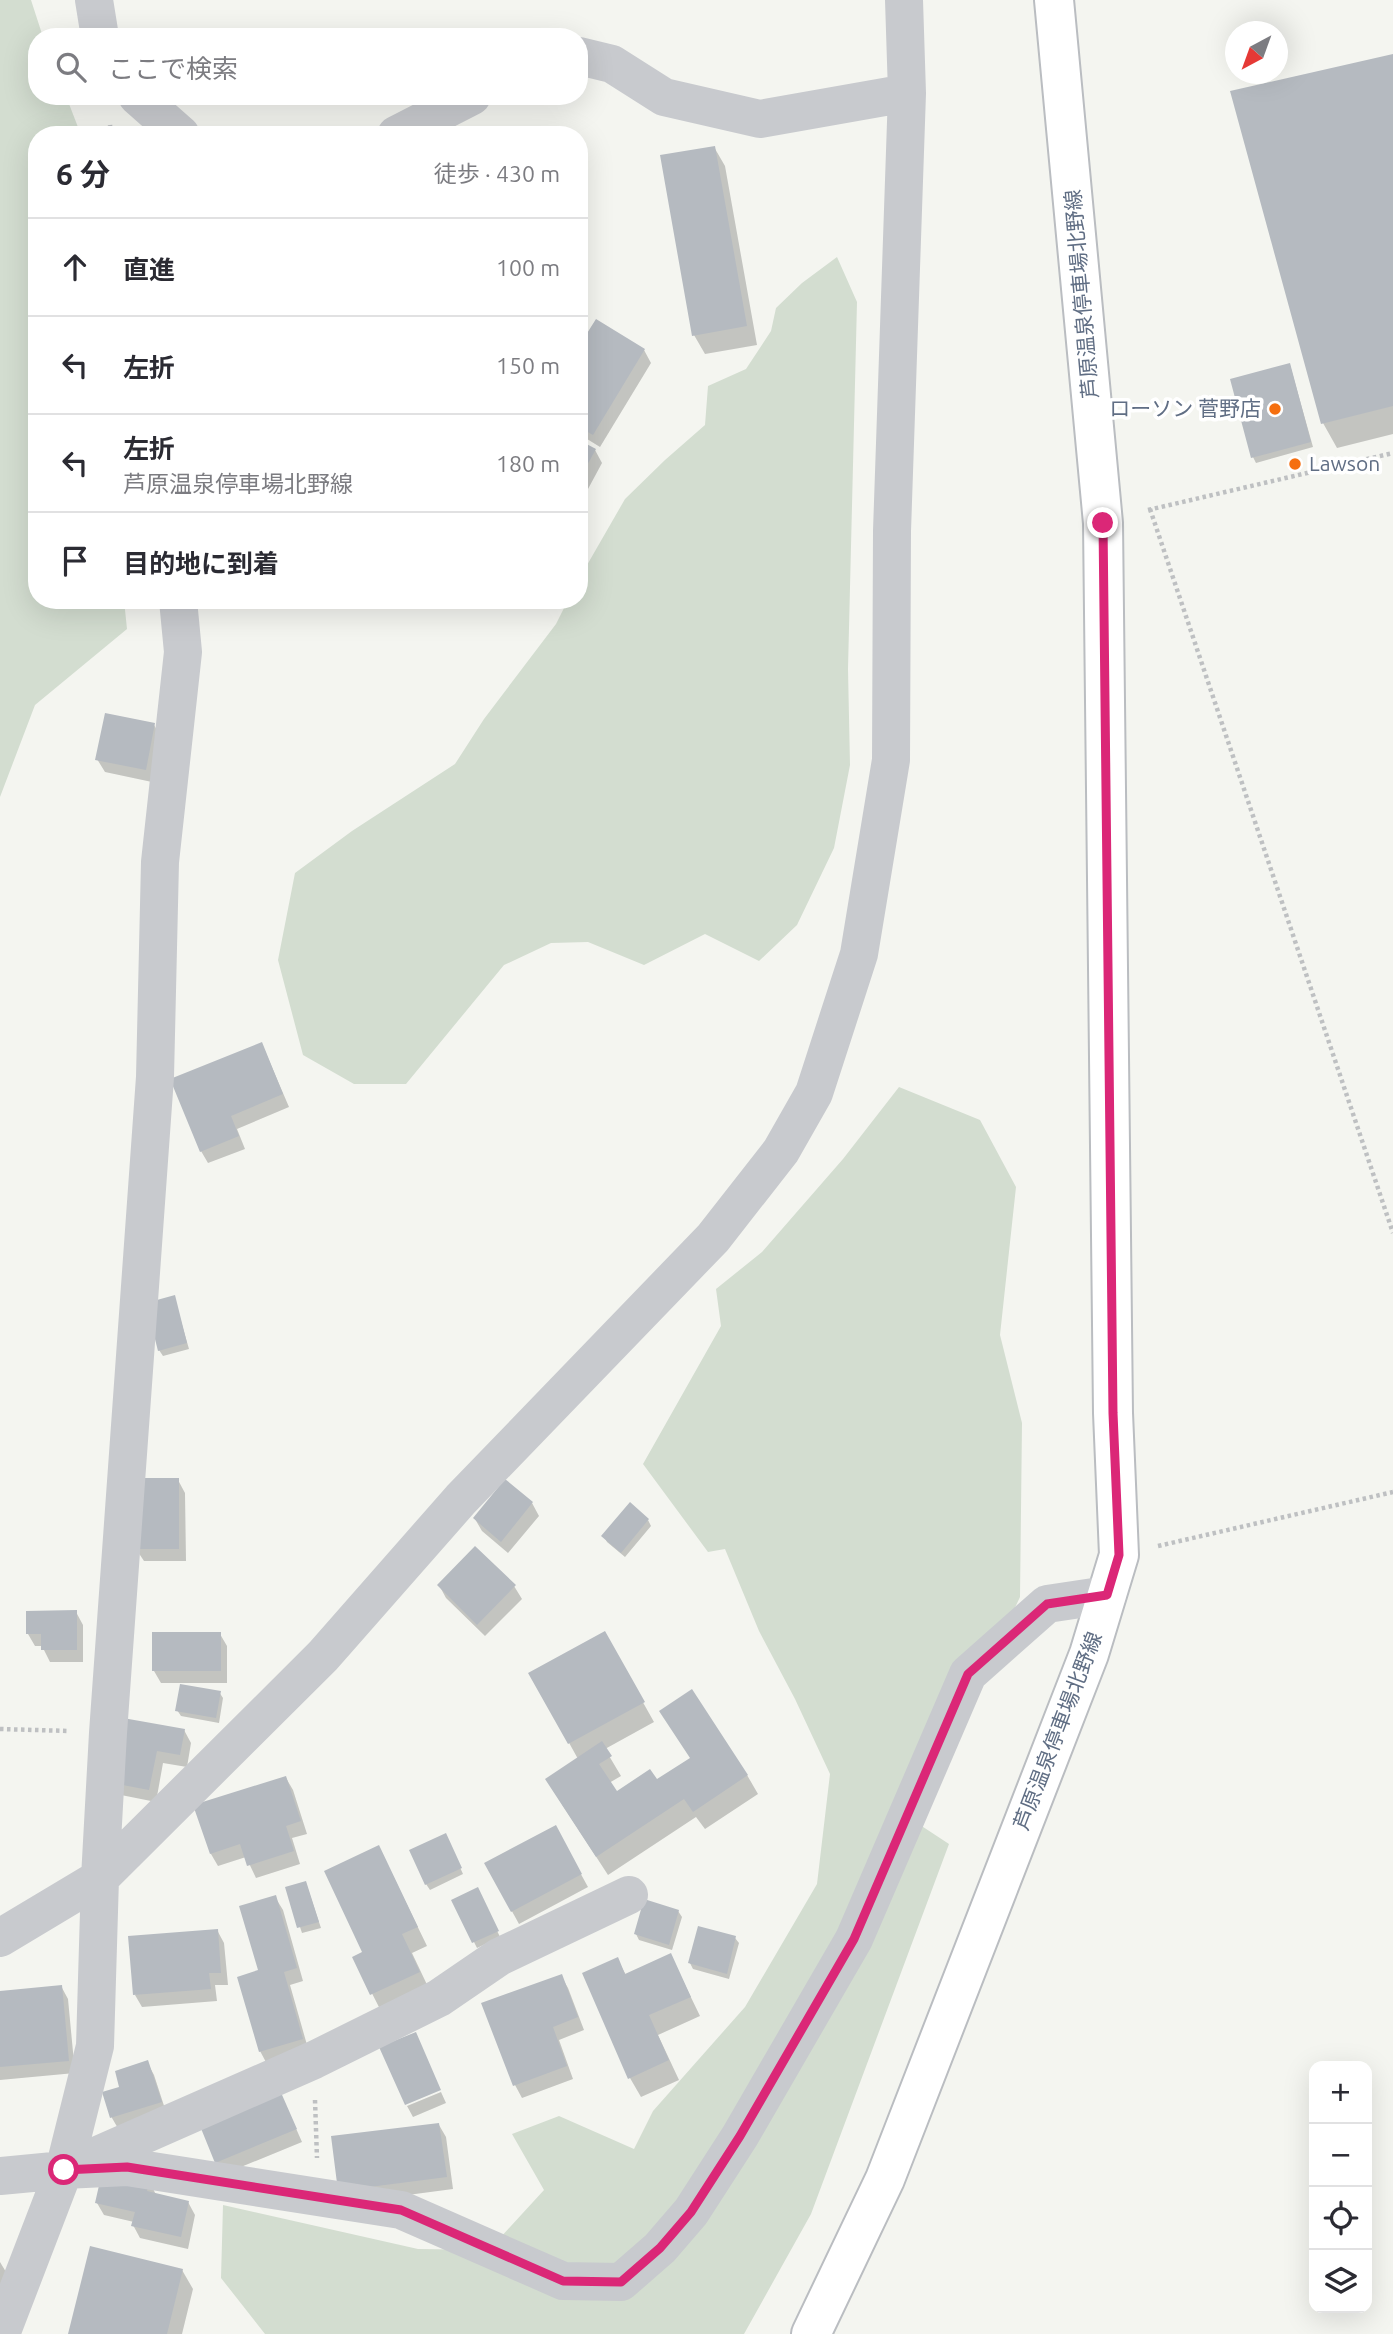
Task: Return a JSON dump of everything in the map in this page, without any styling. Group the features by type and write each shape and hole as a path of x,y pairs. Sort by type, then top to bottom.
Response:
{"main road":[{"name":"芦原温泉停車場北野線","path":"811,2334 885,2179 1089,1654 1119,1555 1113,1413 1103,523 1054,0"}],"street":[{"path":"0,1938 100,1878 323,1656 461,1499 713,1238 781,1151 814,1093 859,954 891,760 892,531 907,93 904,0"},
{"path":"588,58 612,64 664,97 760,119 907,93"},
{"path":"147,105 171,126"},
{"path":"414,126 454,105"},
{"path":"1,2334 64,2170 95,2046 108,1732 155,1077 160,862 183,652 179,609"},
{"path":"0,2176 127,2167 401,2210 563,2281 621,2282 660,2248 691,2212 740,2136 854,1939 968,1674 1047,1604 1107,1595"},
{"path":"64,2170 314,2060 439,1998 499,1957 629,1895"}],"path":[{"path":"1103,523 1150,509 1393,453"},
{"path":"1150,509 1393,1233"},
{"path":"1119,1555 1393,1492"},
{"path":"0,1729 108,1732"},
{"path":"314,2060 319,2197"}],"shaded area":[{"path":"0,0 31,0 40,28 28,28 28,105 69,105 78,126 28,126 28,609 125,609 127,629 35,705 0,797"},
{"path":"837,257 857,302 848,669 850,765 834,848 797,925 759,961 705,934 644,965 588,942 551,943 504,965 406,1084 354,1084 303,1055 278,960 295,873 352,831 455,764 484,719 556,624 564,609 588,609 588,563 625,499 705,425 708,386 746,369 771,331 776,308 802,283"},
{"path":"899,1087 980,1120 1016,1187 1000,1335 1022,1423 1020,1597 914,1821 949,1844 811,2214 744,2334 265,2334 221,2278 223,2205 418,2249 489,2250 544,2190 512,2134 559,2116 634,2149 653,2111 745,2007 817,1884 830,1774 759,1631 725,1549 708,1552 643,1464 721,1326 716,1289 762,1252 843,1159"}],"building":[{"path":"1393,54 1393,406 1321,424 1230,91 1261,84 1288,84 1288,78"},
{"path":"715,146 747,326 692,336 660,155"},
{"path":"596,319 645,349 593,435 588,432 588,332"},
{"name":"ローソン 菅野店","path":"1290,363 1311,442 1251,458 1230,379"},
{"path":"588,445 596,449 588,464"},
{"path":"105,713 155,723 146,770 95,760"},
{"path":"262,1042 283,1094 231,1116 239,1136 200,1152 170,1079"},
{"path":"175,1295 187,1343 158,1351 146,1303"},
{"path":"134,1478 179,1478 179,1549 135,1549"},
{"path":"505,1479 533,1502 501,1542 473,1518"},
{"path":"630,1502 649,1519 621,1553 601,1536"},
{"path":"475,1546 516,1585 477,1625 437,1585"},
{"path":"77,1610 77,1650 41,1650 41,1634 26,1634 26,1611"},
{"path":"605,1631 645,1702 568,1744 528,1673"},
{"path":"152,1632 221,1632 221,1671 152,1671"},
{"path":"180,1684 221,1691 216,1718 175,1711"},
{"path":"692,1689 748,1775 693,1812 684,1799 596,1857 545,1779 602,1741 612,1756 599,1764 617,1791 650,1769 657,1779 690,1758 659,1711"},
{"path":"123,1718 185,1729 180,1755 157,1751 149,1790 112,1783"},
{"path":"286,1776 301,1821 286,1826 294,1851 247,1866 240,1844 210,1854 193,1805"},
{"path":"556,1825 582,1874 511,1912 484,1863"},
{"path":"446,1833 462,1868 425,1885 409,1850"},
{"path":"379,1845 418,1927 402,1934 420,1972 370,1995 352,1957 362,1952 324,1871"},
{"path":"306,1881 319,1922 297,1928 285,1887"},
{"path":"478,1887 499,1931 472,1943 451,1900"},
{"path":"276,1895 297,1968 284,1972 303,2039 259,2052 237,1977 258,1970 239,1906"},
{"path":"644,1899 679,1910 669,1945 634,1934"},
{"path":"698,1926 736,1936 727,1974 688,1963"},
{"path":"218,1929 221,1973 209,1973 211,1989 133,1995 128,1936"},
{"path":"671,1953 691,1997 649,2015 669,2060 628,2079 582,1973 618,1957 625,1974"},
{"path":"562,1974 578,2017 553,2027 567,2066 513,2086 481,2003"},
{"path":"62,1985 69,2061 0,2067 0,1991"},
{"path":"416,2032 441,2090 405,2105 379,2047"},
{"path":"148,2060 162,2102 110,2118 102,2092 119,2087 115,2071"},
{"path":"279,2088 297,2129 215,2163 198,2121"},
{"path":"439,2123 447,2177 338,2191 331,2136"},
{"path":"103,2168 150,2178 147,2191 189,2201 181,2237 131,2226 135,2212 95,2203"},
{"path":"90,2246 183,2269 167,2334 68,2334"}],"place":[{"name":"ローソン 菅野店","path":"1275,409"},
{"name":"Lawson","path":"1295,464"}],"route":[{"path":"64,2170 127,2167 401,2210 563,2281 621,2282 660,2248 691,2212 740,2136 854,1939 968,1674 1047,1604 1107,1595 1119,1555 1113,1413 1103,523"}]}
